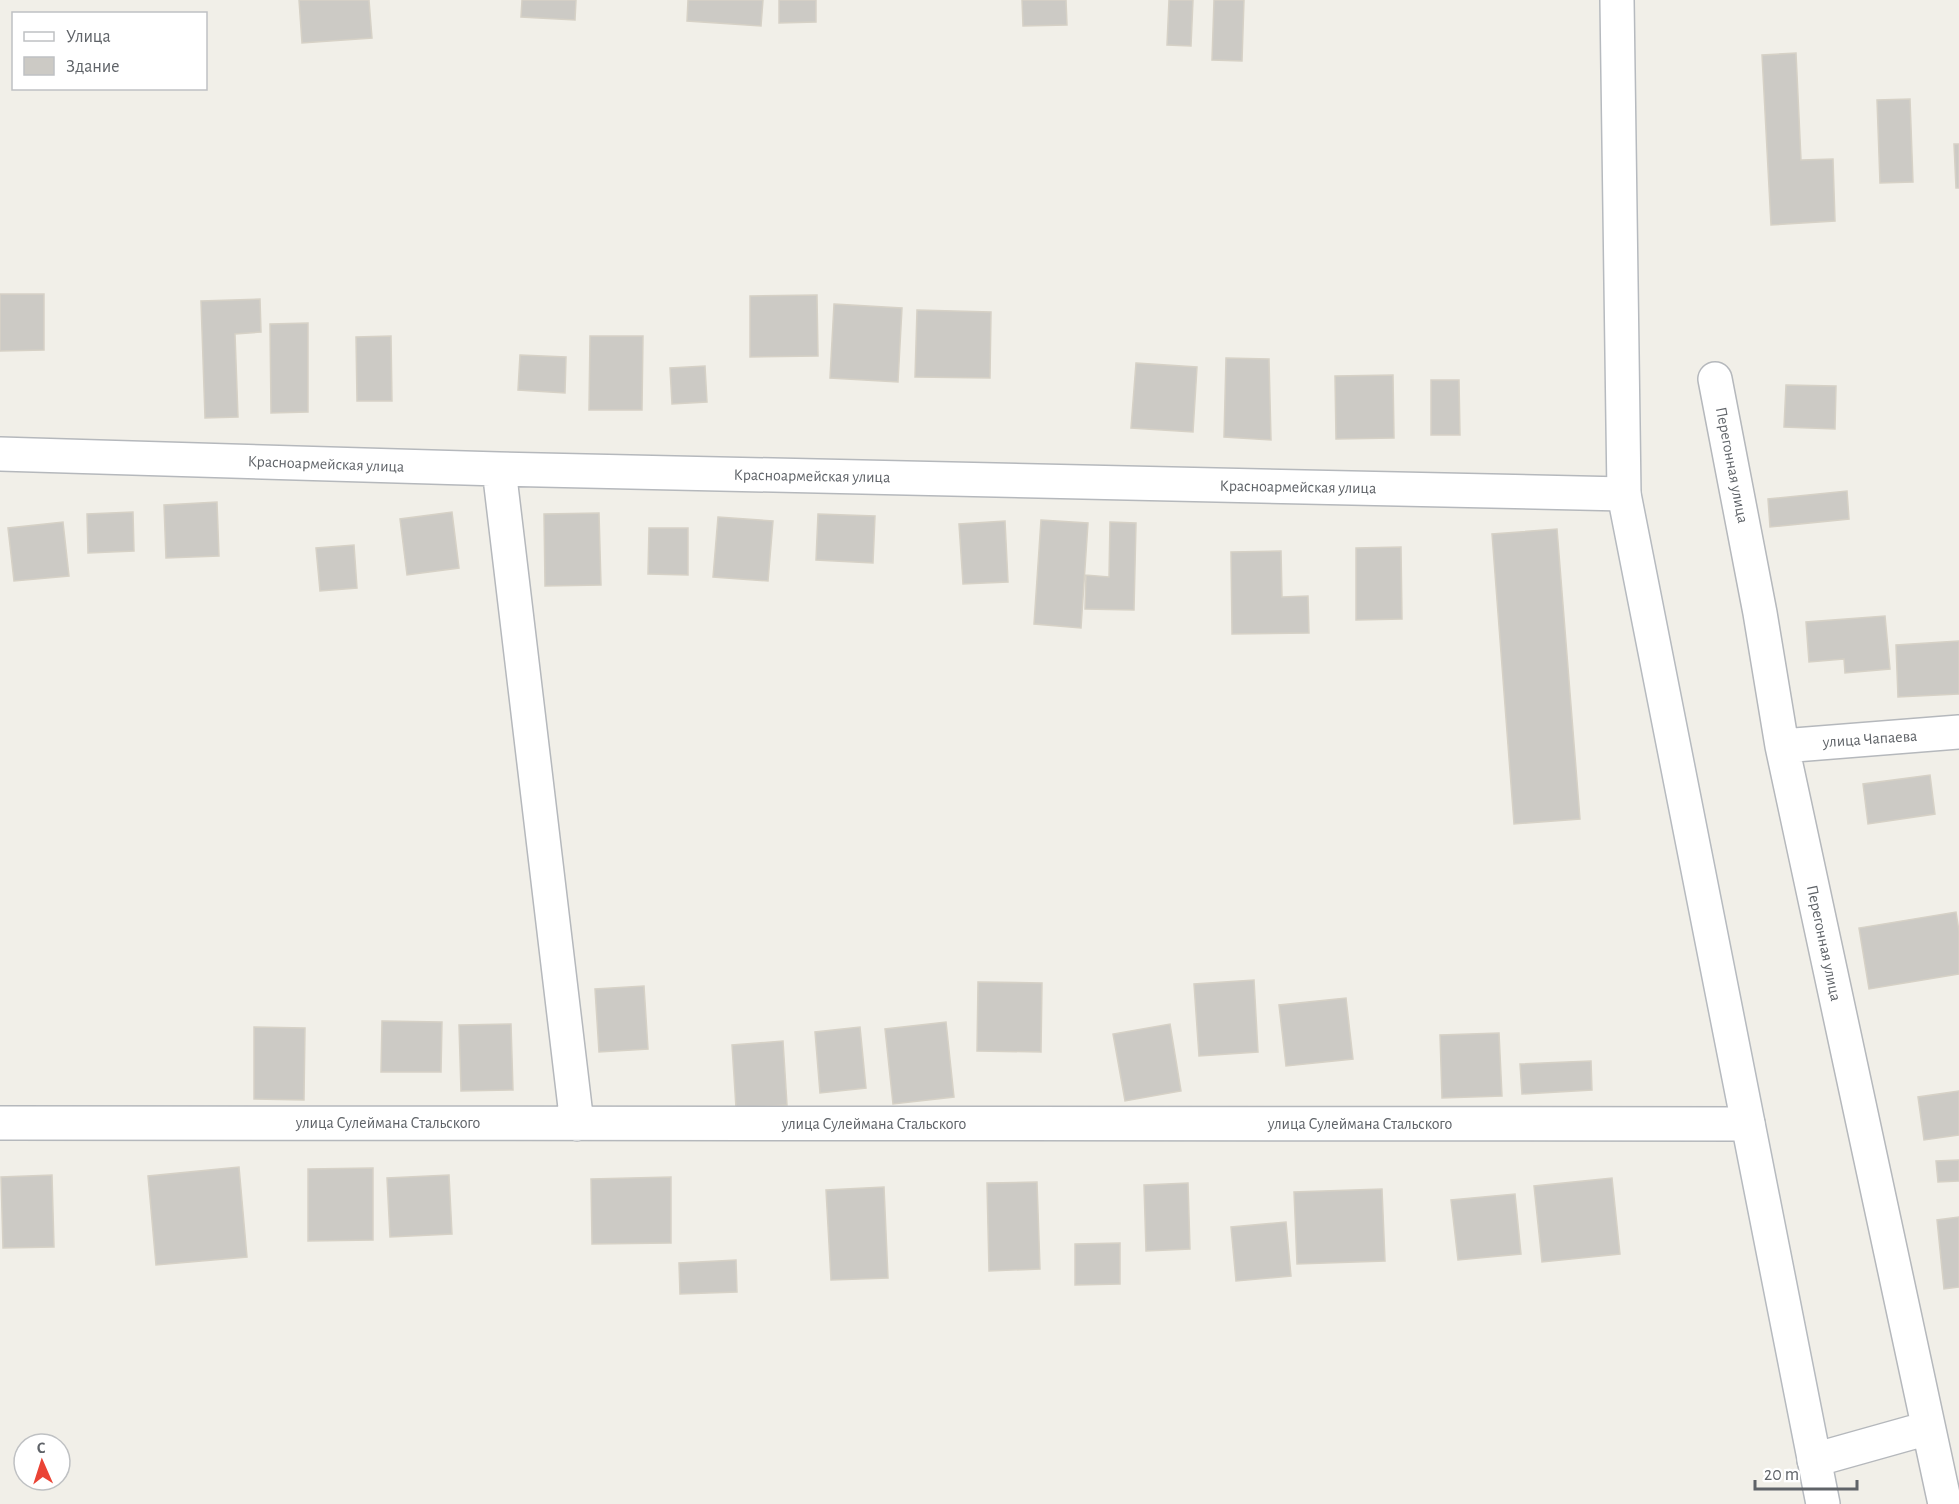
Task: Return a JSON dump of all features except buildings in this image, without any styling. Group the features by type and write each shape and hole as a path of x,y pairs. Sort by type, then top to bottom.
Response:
{"street":[{"path":"1617,0 1624,494 1823,1504"},
{"name":"Перегонная улица","path":"1715,379 1760,613 1782,746 1945,1504"},
{"name":"Красноармейская улица","path":"0,454 499,469 1624,494"},
{"path":"499,469 576,1124"},
{"name":"улица Чапаева","path":"1782,746 1959,732"},
{"name":"улица Сулеймана Стальского","path":"0,1123 1748,1124"},
{"path":"1814,1460 1928,1428"}]}
